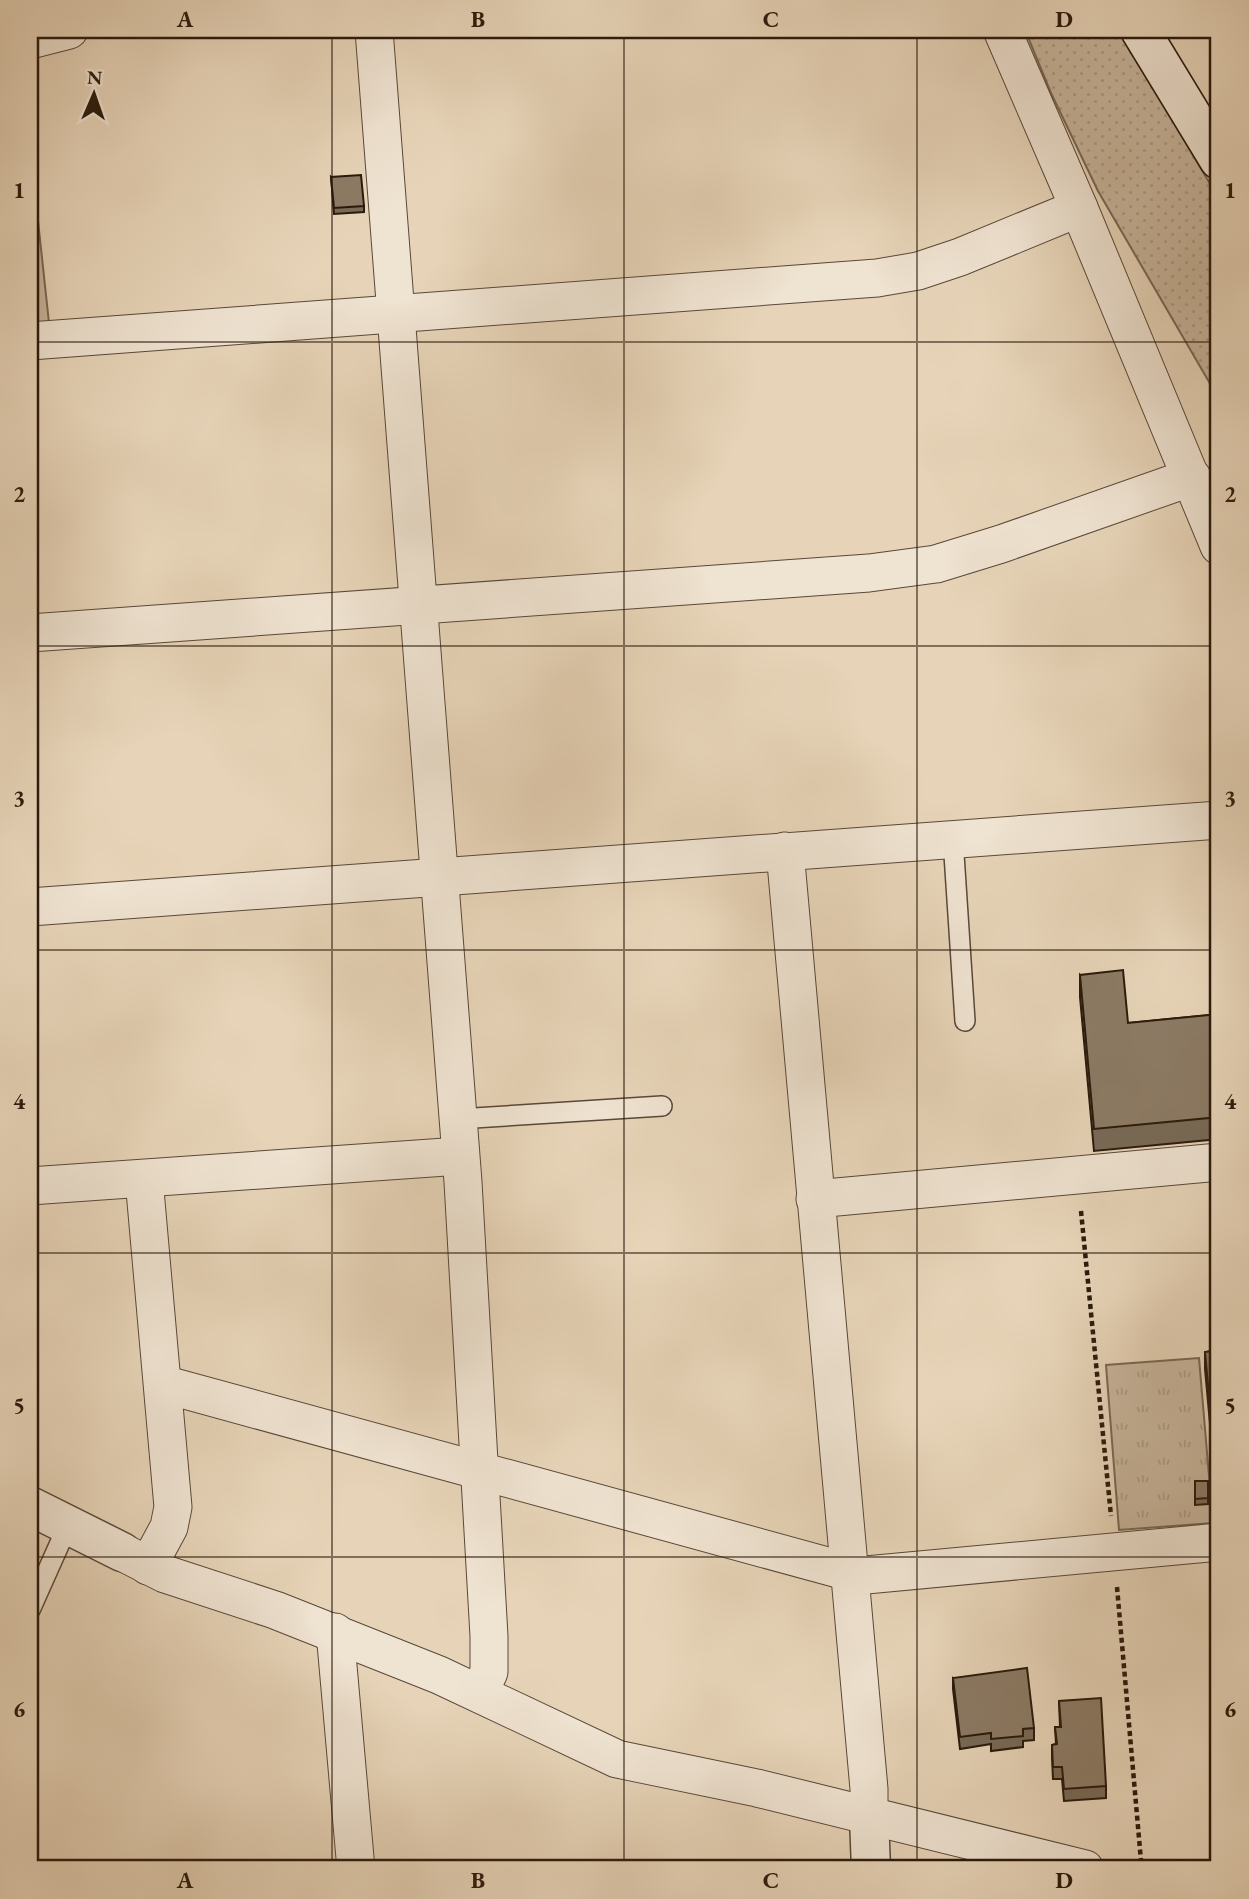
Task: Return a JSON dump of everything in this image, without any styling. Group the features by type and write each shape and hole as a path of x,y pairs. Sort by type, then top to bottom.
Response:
{"street":[{"path":"30,40 69,30"},
{"path":"374,30 458,1119 481,1473 489,1636 488,1672 479,1693"},
{"path":"1002,30 1219,546"},
{"path":"1140,30 1219,160"},
{"path":"30,341 877,278 918,271 960,257 1079,208"},
{"path":"30,633 869,572 936,564 1192,477"},
{"path":"30,907 1219,820"},
{"path":"785,851 869,1789 871,1869"},
{"path":"30,1186 460,1156"},
{"path":"815,1199 1219,1162"},
{"path":"135,1559 169,1527 173,1507 144,1179"},
{"path":"163,1384 849,1573 866,1575 1219,1542"},
{"path":"30,1506 135,1559 335,1632 479,1693 617,1759 757,1788 1085,1869"},
{"path":"335,1632 356,1869"}],"lane":[{"path":"953,839 965,1021"},
{"path":"458,1119 662,1106"},
{"path":"30,1610 68,1525"}],"green space":[{"path":"1025,30 1119,30 1219,199 1219,399 1098,191 1051,93"},
{"path":"30,193 35,193 49,323 30,325"},
{"path":"1199,1358 1213,1523 1119,1530 1106,1365"}],"building":[{"path":"361,175 364,206 334,208 331,177"},
{"path":"1123,970 1128,1023 1219,1014 1219,1117 1094,1129 1080,975"},
{"path":"1219,1350 1219,1428 1212,1429 1205,1352"},
{"path":"1195,1481 1208,1481 1208,1498 1195,1499"},
{"path":"1027,1668 1034,1728 1023,1729 1023,1736 991,1739 991,1733 960,1737 953,1678"},
{"path":"1101,1698 1106,1786 1064,1789 1062,1767 1053,1767 1052,1745 1057,1744 1055,1727 1061,1727 1059,1701"}]}
